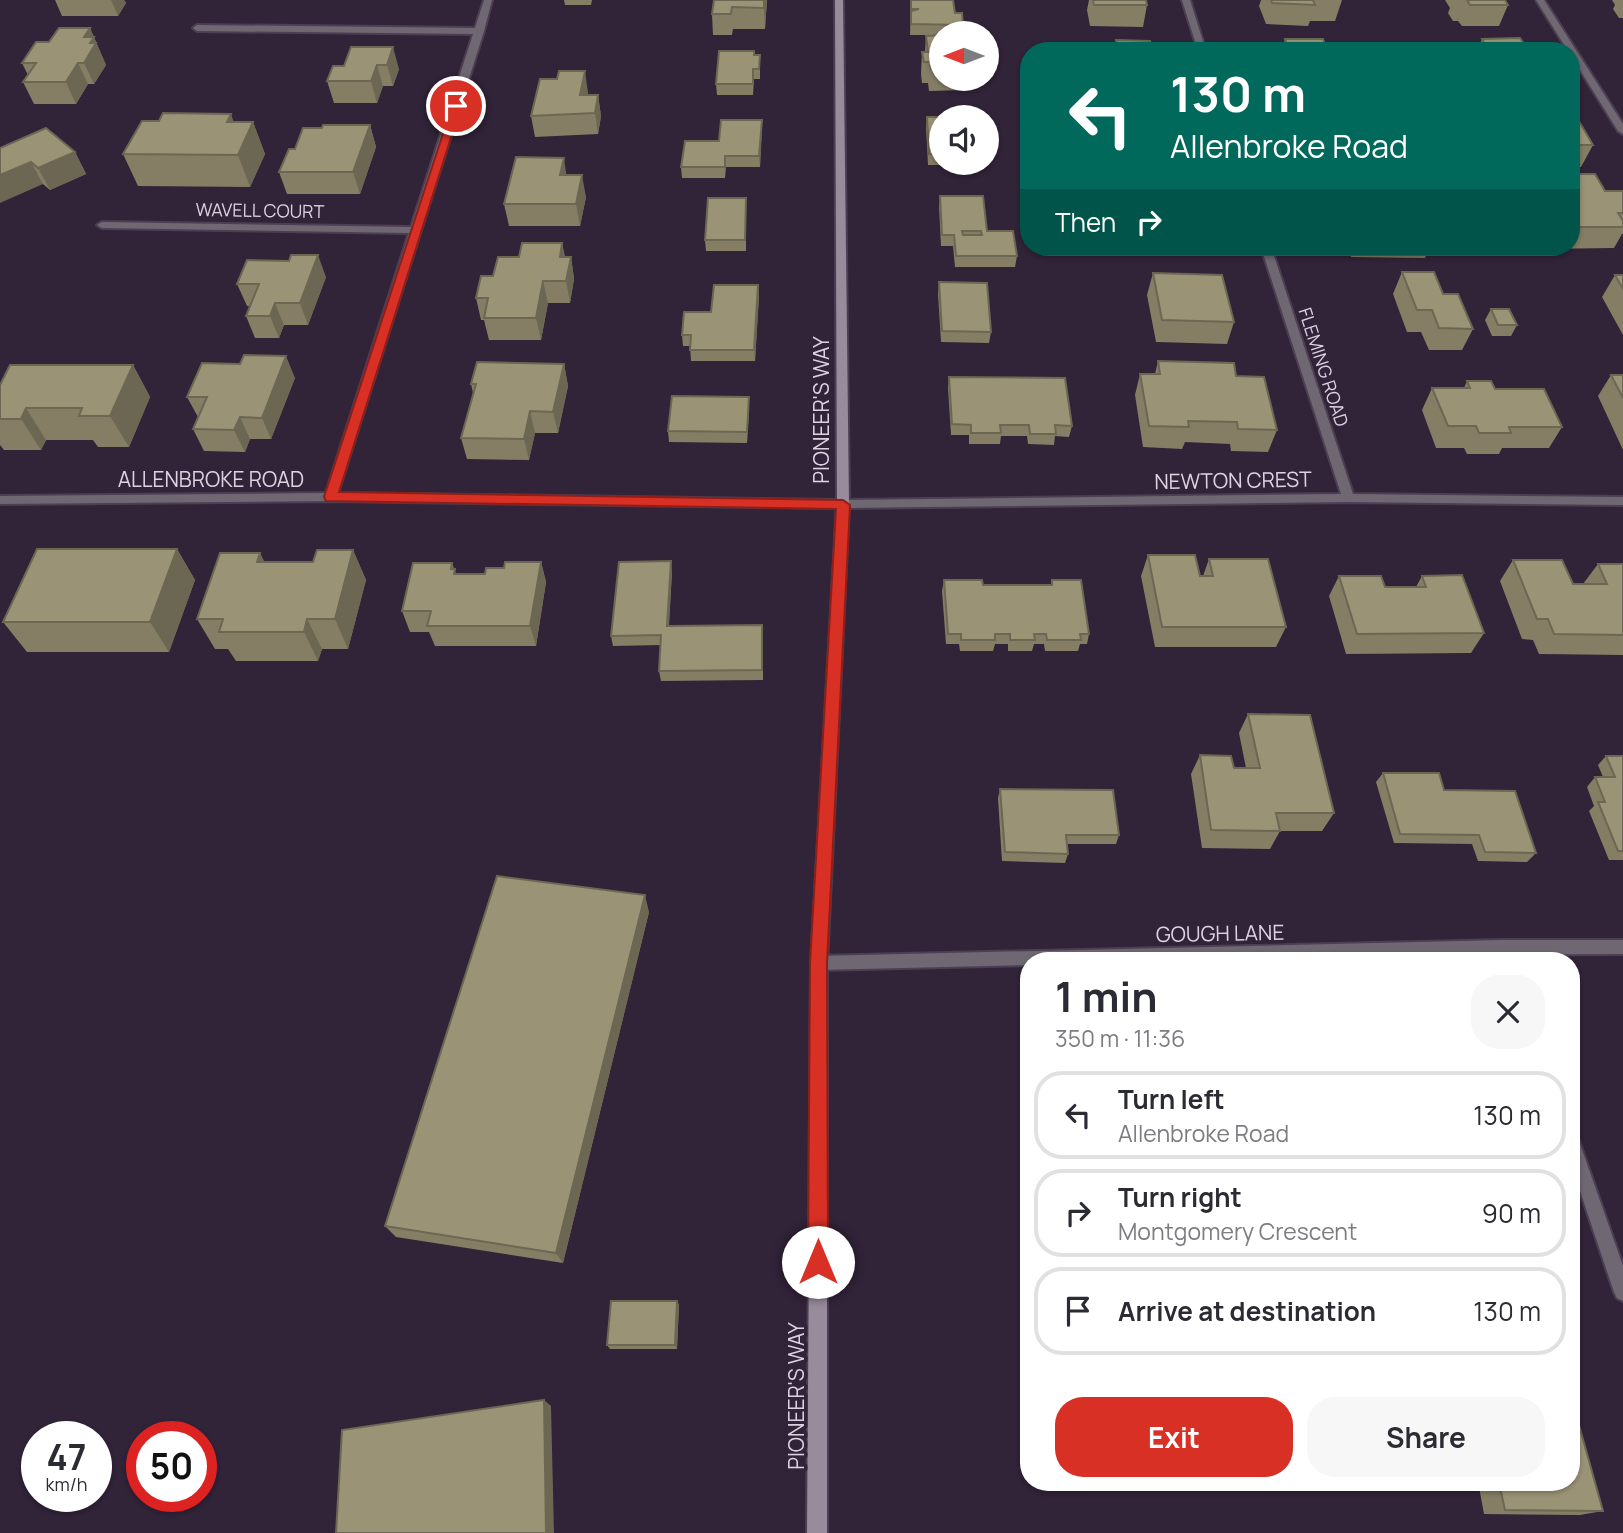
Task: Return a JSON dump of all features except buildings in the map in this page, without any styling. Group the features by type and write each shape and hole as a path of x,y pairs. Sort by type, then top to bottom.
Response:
{"main road":[{"name":"PIONEER'S WAY","path":"817,1533 819,963 843,505 839,0"}],"street":[{"path":"331,497 488,0"},
{"path":"1186,0 1199,42"},
{"path":"1540,0 1567,42"},
{"path":"197,27 480,31"},
{"path":"1580,63 1623,131"},
{"name":"WAVELL COURT","path":"102,226 417,230"},
{"name":"FLEMING ROAD","path":"1269,256 1348,498"},
{"name":"ALLENBROKE ROAD","path":"0,500 331,497 843,505"},
{"name":"NEWTON CREST","path":"843,505 1348,498 1623,501"},
{"name":"GOUGH LANE","path":"1539,952 1623,947"},
{"name":"GOUGH LANE","path":"819,963 1020,960"},
{"path":"1580,1167 1623,1292"}],"route":[{"path":"456,106 331,497 843,505 819,963 818,1262"}]}
